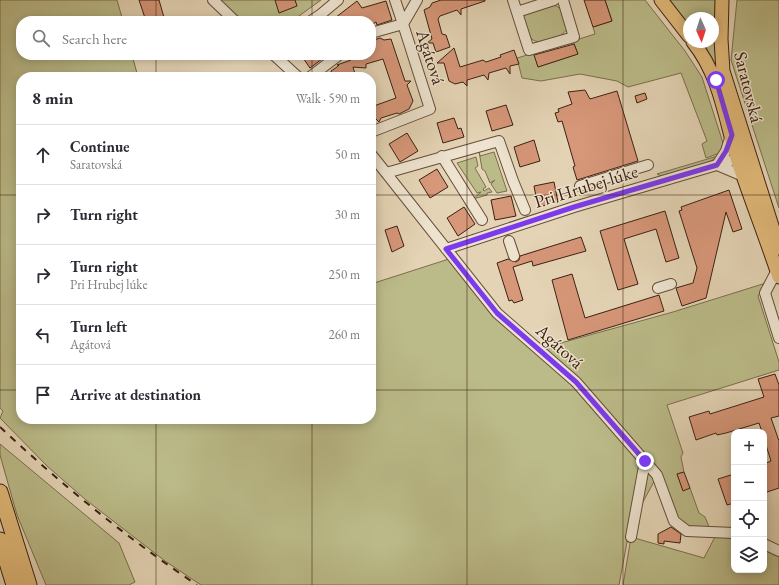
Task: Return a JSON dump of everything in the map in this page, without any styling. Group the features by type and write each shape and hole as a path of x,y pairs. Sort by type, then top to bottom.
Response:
{"highway":[{"path":"0,492 29,585"},
{"path":"0,540 14,585"},
{"path":"17,548 39,585"}],"main road":[{"name":"Saratovská","path":"661,0 683,28"},
{"name":"Saratovská","path":"719,12 722,0"},
{"name":"Saratovská","path":"719,38 723,71 747,149 748,171 778,274"},
{"name":"Saratovská","path":"697,48 716,80 732,135 737,159"},
{"path":"747,149 737,159 748,171"},
{"name":"Saratovská","path":"748,171 779,248"}],"street":[{"path":"213,0 230,16"},
{"path":"317,16 338,0"},
{"path":"396,0 403,24"},
{"name":"Agátová","path":"376,32 403,24 417,0"},
{"path":"513,0 529,50 574,37 563,0"},
{"path":"517,12 554,0"},
{"name":"Agátová","path":"376,130 430,109 403,24"},
{"path":"279,60 293,72"},
{"path":"317,72 332,60"},
{"path":"732,135 726,151 717,165 748,171"},
{"path":"386,174 442,156 500,141 513,181 526,210"},
{"path":"442,156 482,220"},
{"name":"Pri Hrubej lúke","path":"446,249 574,207 737,159"},
{"name":"Agátová","path":"376,161 497,313 576,382 657,475 674,521 687,531 731,533"},
{"path":"580,186 648,165"},
{"path":"509,241 514,256"},
{"path":"778,274 764,293 779,338"},
{"path":"658,288 671,284"},
{"path":"631,537 645,461"},
{"path":"767,545 779,551"}],"green space":[{"path":"0,0 117,0 122,16 16,16 16,60 133,60 137,72 16,72 16,424 376,424 376,282 452,258 497,313 539,349 673,312 766,283 758,296 779,362 779,370 667,405 683,453 681,457 684,472 677,474 683,490 690,488 699,513 705,517 711,531 687,531 674,521 657,476 630,526 619,585 201,585 165,561 86,500 47,466 0,418 3,411 0,408"},
{"path":"219,0 321,0 299,16 235,16"},
{"path":"605,0 645,0 685,51 702,77 723,143 720,153 706,158 702,144 707,141 681,73 628,87 617,81 580,74 541,81 522,78 517,58 534,53 538,67 578,54 573,41 595,34 593,27 612,21"},
{"path":"661,0 722,0 719,36 719,12 683,12 683,28"},
{"path":"737,0 779,0 779,208 731,60"},
{"path":"554,5 562,9 567,29 560,36 543,42 533,40 527,30 523,18 524,15"},
{"path":"697,48 718,48 716,73"},
{"path":"479,151 480,156 494,152 507,191 497,193 491,184 495,180 490,183 485,171 482,169"},
{"path":"721,155 707,163 661,176 657,174"},
{"path":"476,157 478,166 475,168 486,187 483,189 484,191 489,188 492,192 473,199 481,192 477,193 457,163"},
{"path":"0,444 119,543 135,582 129,585 46,585 17,515 0,455"},
{"path":"731,533 731,573 767,573 767,545 779,551 779,585 623,585 631,537 704,558 716,535"}],"building":[{"path":"139,0 159,0 164,16 144,16"},
{"path":"275,0 295,0 297,6 279,13"},
{"path":"441,0 485,1 461,9 461,15 457,10 440,16 438,19 442,34 446,35 450,47 436,52 433,43 427,43 432,39 424,10 430,7 432,3"},
{"path":"584,0 605,0 612,21 593,27"},
{"path":"357,1 362,8 386,1 392,20 377,25 376,16 338,16"},
{"path":"380,38 384,40 391,39 405,81 411,81 407,85 413,101 409,109 399,114 397,113 381,118 379,122 376,119 376,105 396,98 383,59 366,64 366,68 353,67 354,72 331,71 339,65 337,65 351,60 376,60 376,39"},
{"path":"574,44 578,54 538,67 534,55"},
{"path":"454,48 460,67 483,60 486,62 501,57 500,55 514,50 519,64 510,66 510,74 506,68 489,73 488,80 484,75 467,80 467,86 463,82 455,84 449,81 444,63 437,63"},
{"path":"304,60 321,60 310,68"},
{"path":"585,90 590,99 617,91 638,161 577,180 573,167 575,166 562,121 558,122 555,113 559,112 558,109 572,104 568,92"},
{"path":"645,93 647,99 637,103 635,96"},
{"path":"506,105 513,125 492,131 486,111"},
{"path":"454,118 458,129 461,128 464,137 443,143 437,123"},
{"path":"407,133 418,151 400,162 389,144"},
{"path":"534,140 540,161 520,167 514,147"},
{"path":"437,169 448,187 430,198 419,180"},
{"path":"554,182 558,202 538,207 534,186"},
{"path":"729,190 742,229 733,232 726,212 706,298 682,306 676,288 693,283 697,268 679,211 682,210 681,207"},
{"path":"511,196 516,216 495,220 491,200"},
{"path":"464,207 475,224 458,236 447,218"},
{"path":"665,211 679,258 666,262 656,229 624,239 638,284 618,290 600,231"},
{"path":"397,226 404,246 392,252 385,230"},
{"path":"581,237 586,251 533,266 532,261 513,267 523,300 514,303 512,300 509,301 497,263 508,259 516,262 519,260 520,256"},
{"path":"572,274 585,318 659,295 664,311 568,340 552,280"},
{"path":"775,374 779,385 779,416 771,418 779,441 779,488 767,492 767,463 771,461 767,448 767,429 761,429 759,423 739,429 731,429 731,431 726,433 717,435 716,433 696,440 689,417 709,411 710,414 764,397 758,379"},
{"path":"684,472 690,488 683,491 677,474"},
{"path":"731,475 731,504 727,505 718,479"},
{"path":"671,527 681,534 680,543 664,541 664,544 658,543 658,534"}],"railway":[{"path":"0,427 47,470 120,530 197,585"}],"route":[{"path":"645,461 576,382 497,313 446,249 574,207 717,165 726,151 732,135 716,80"}]}
